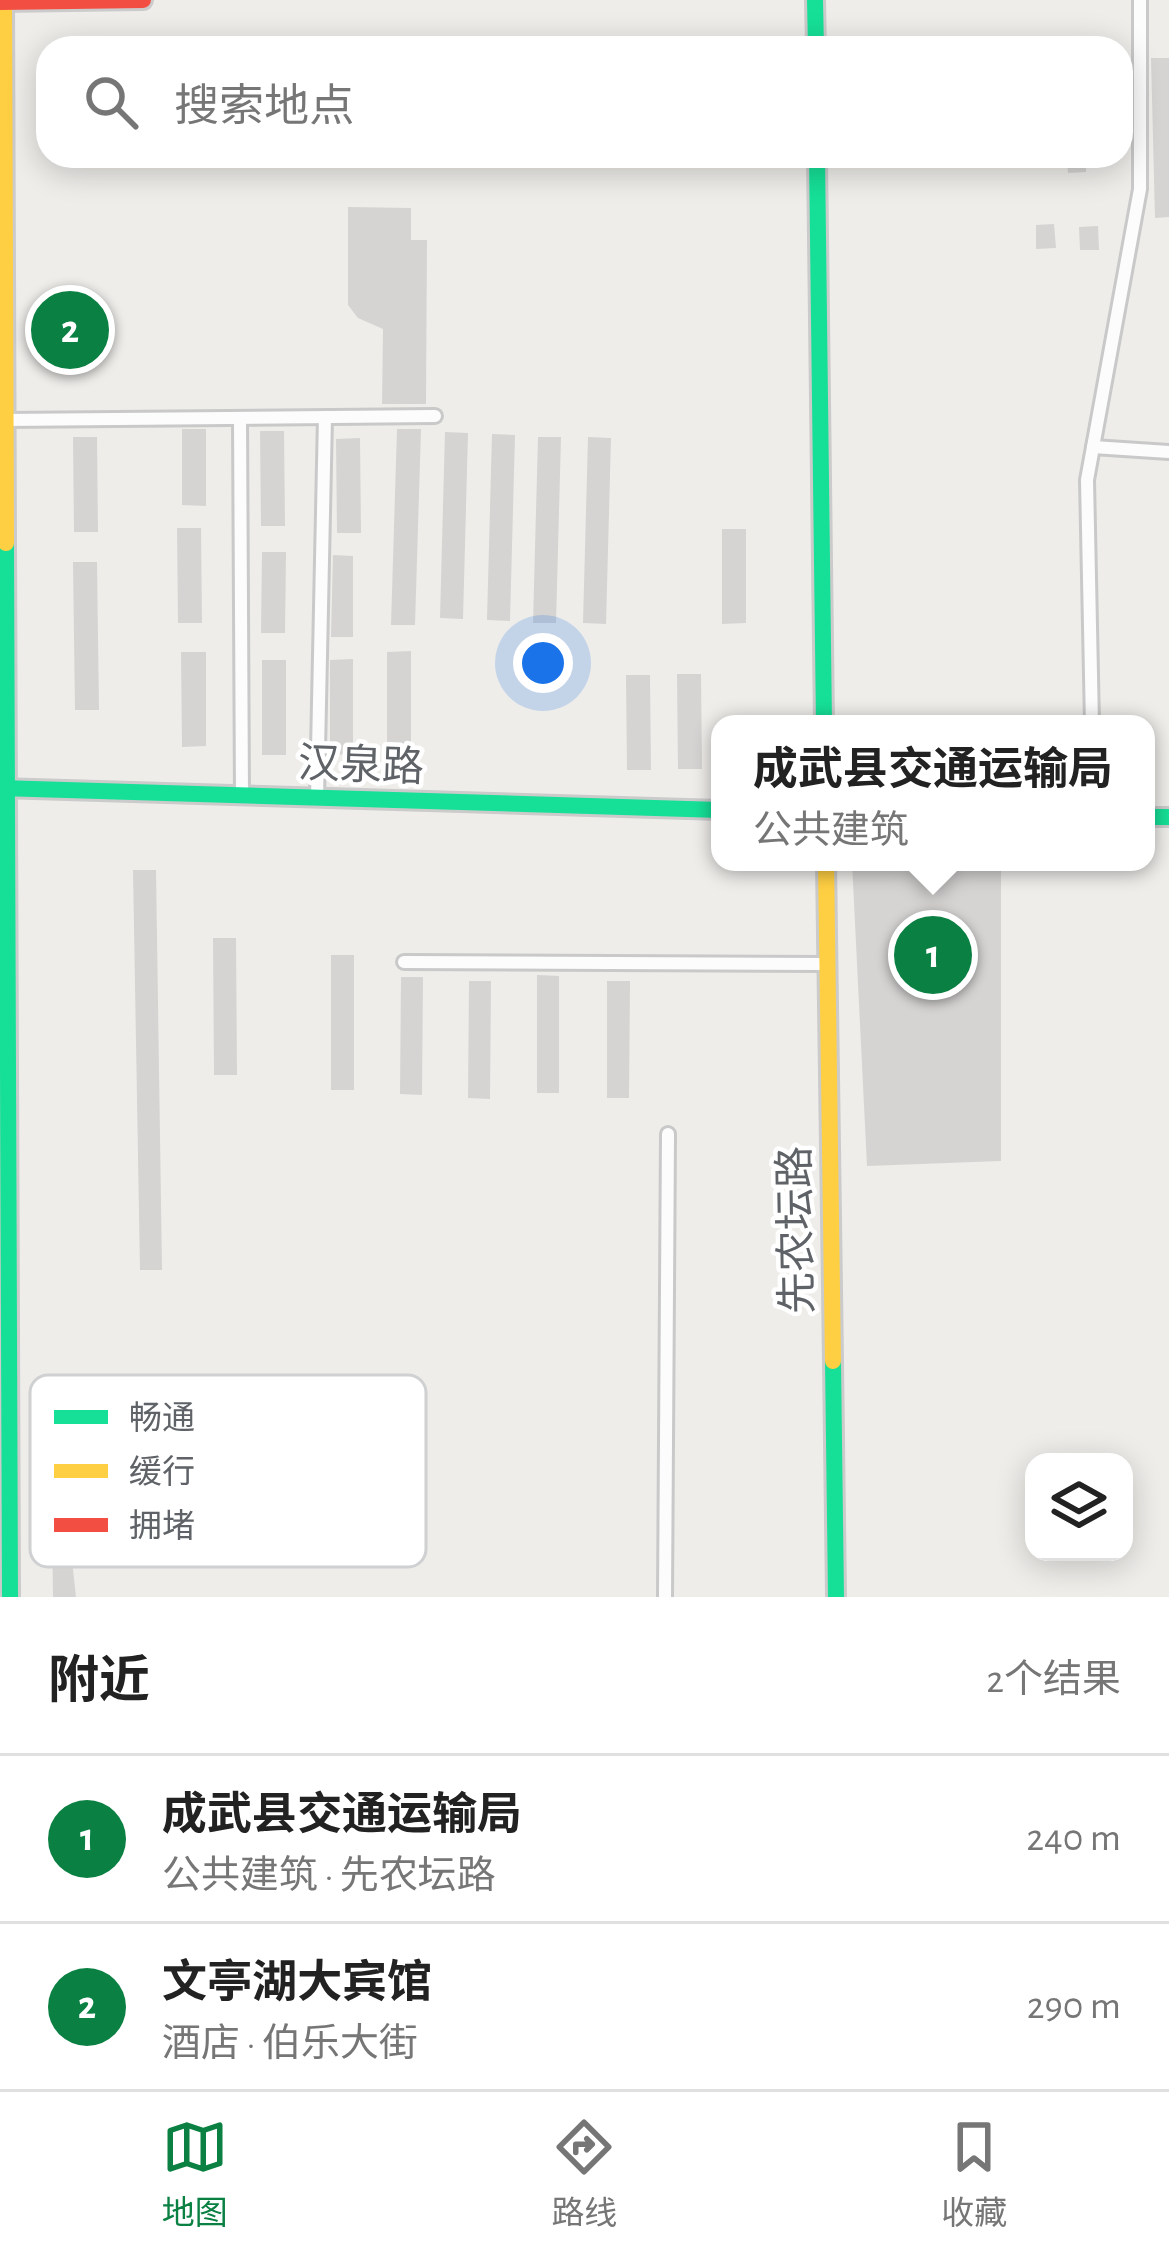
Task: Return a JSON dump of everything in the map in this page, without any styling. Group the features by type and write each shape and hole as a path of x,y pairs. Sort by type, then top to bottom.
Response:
{"street":[{"path":"10,1597 2,1 143,0"},
{"path":"815,0 816,36"},
{"path":"1092,715 1087,480 1140,189 1140,0"},
{"path":"817,168 824,715"},
{"path":"4,420 435,416"},
{"path":"317,799 325,417"},
{"path":"240,418 242,796"},
{"path":"1093,447 1169,452"},
{"name":"汉泉路","path":"3,789 711,810"},
{"name":"先农坛路","path":"826,871 836,1597"},
{"path":"404,962 827,964"},
{"path":"665,1597 668,1134"}],"building":[{"path":"1151,58 1169,58 1169,217 1155,218"},
{"path":"348,207 411,208 411,240 427,240 426,404 382,404 383,329 358,318 348,305"},
{"path":"1054,224 1056,248 1036,249 1036,225"},
{"path":"1098,226 1099,250 1080,250 1079,227"},
{"path":"182,429 206,429 206,506 182,505"},
{"path":"397,429 421,429 415,625 391,625"},
{"path":"260,431 284,431 285,526 261,526"},
{"path":"445,432 468,433 463,619 440,618"},
{"path":"492,434 515,435 510,621 487,620"},
{"path":"73,437 97,437 98,532 74,532"},
{"path":"538,437 561,437 556,623 533,623"},
{"path":"588,437 611,438 606,624 583,623"},
{"path":"360,438 361,533 337,533 336,439"},
{"path":"177,528 201,528 202,623 178,623"},
{"path":"722,529 746,529 746,623 722,624"},
{"path":"262,552 286,552 285,633 261,633"},
{"path":"333,555 353,556 353,637 331,637"},
{"path":"73,562 97,562 99,710 75,710"},
{"path":"411,651 411,746 387,747 387,652"},
{"path":"181,652 206,652 206,746 182,747"},
{"path":"353,659 353,754 330,755 330,660"},
{"path":"262,660 286,660 286,755 262,755"},
{"path":"677,674 701,674 702,769 678,769"},
{"path":"626,675 650,675 651,770 627,770"},
{"path":"133,870 156,870 162,1270 140,1270"},
{"path":"852,871 1001,871 1001,1161 867,1166"},
{"path":"213,938 236,938 237,1075 214,1075"},
{"path":"331,955 354,955 354,1090 331,1090"},
{"path":"537,975 559,976 559,1093 537,1093"},
{"path":"401,977 423,977 422,1095 400,1094"},
{"path":"469,981 491,981 490,1099 468,1098"},
{"path":"607,981 630,981 629,1098 607,1098"},
{"path":"53,1567 73,1567 76,1597 53,1597"}],"traffic: fast":[{"path":"815,0 816,36"},
{"path":"817,168 824,715"},
{"path":"6,543 10,1597"},
{"path":"0,788 711,810"},
{"path":"1155,817 1169,817"},
{"path":"833,1361 836,1597"}],"traffic: slow":[{"path":"4,0 6,543"},
{"path":"826,871 833,1361"}],"traffic: jam":[{"path":"0,2 143,0"}],"place":[{"name":"文亭湖大宾馆","path":"70,330"},
{"name":"成武县交通运输局","path":"933,955"}]}
